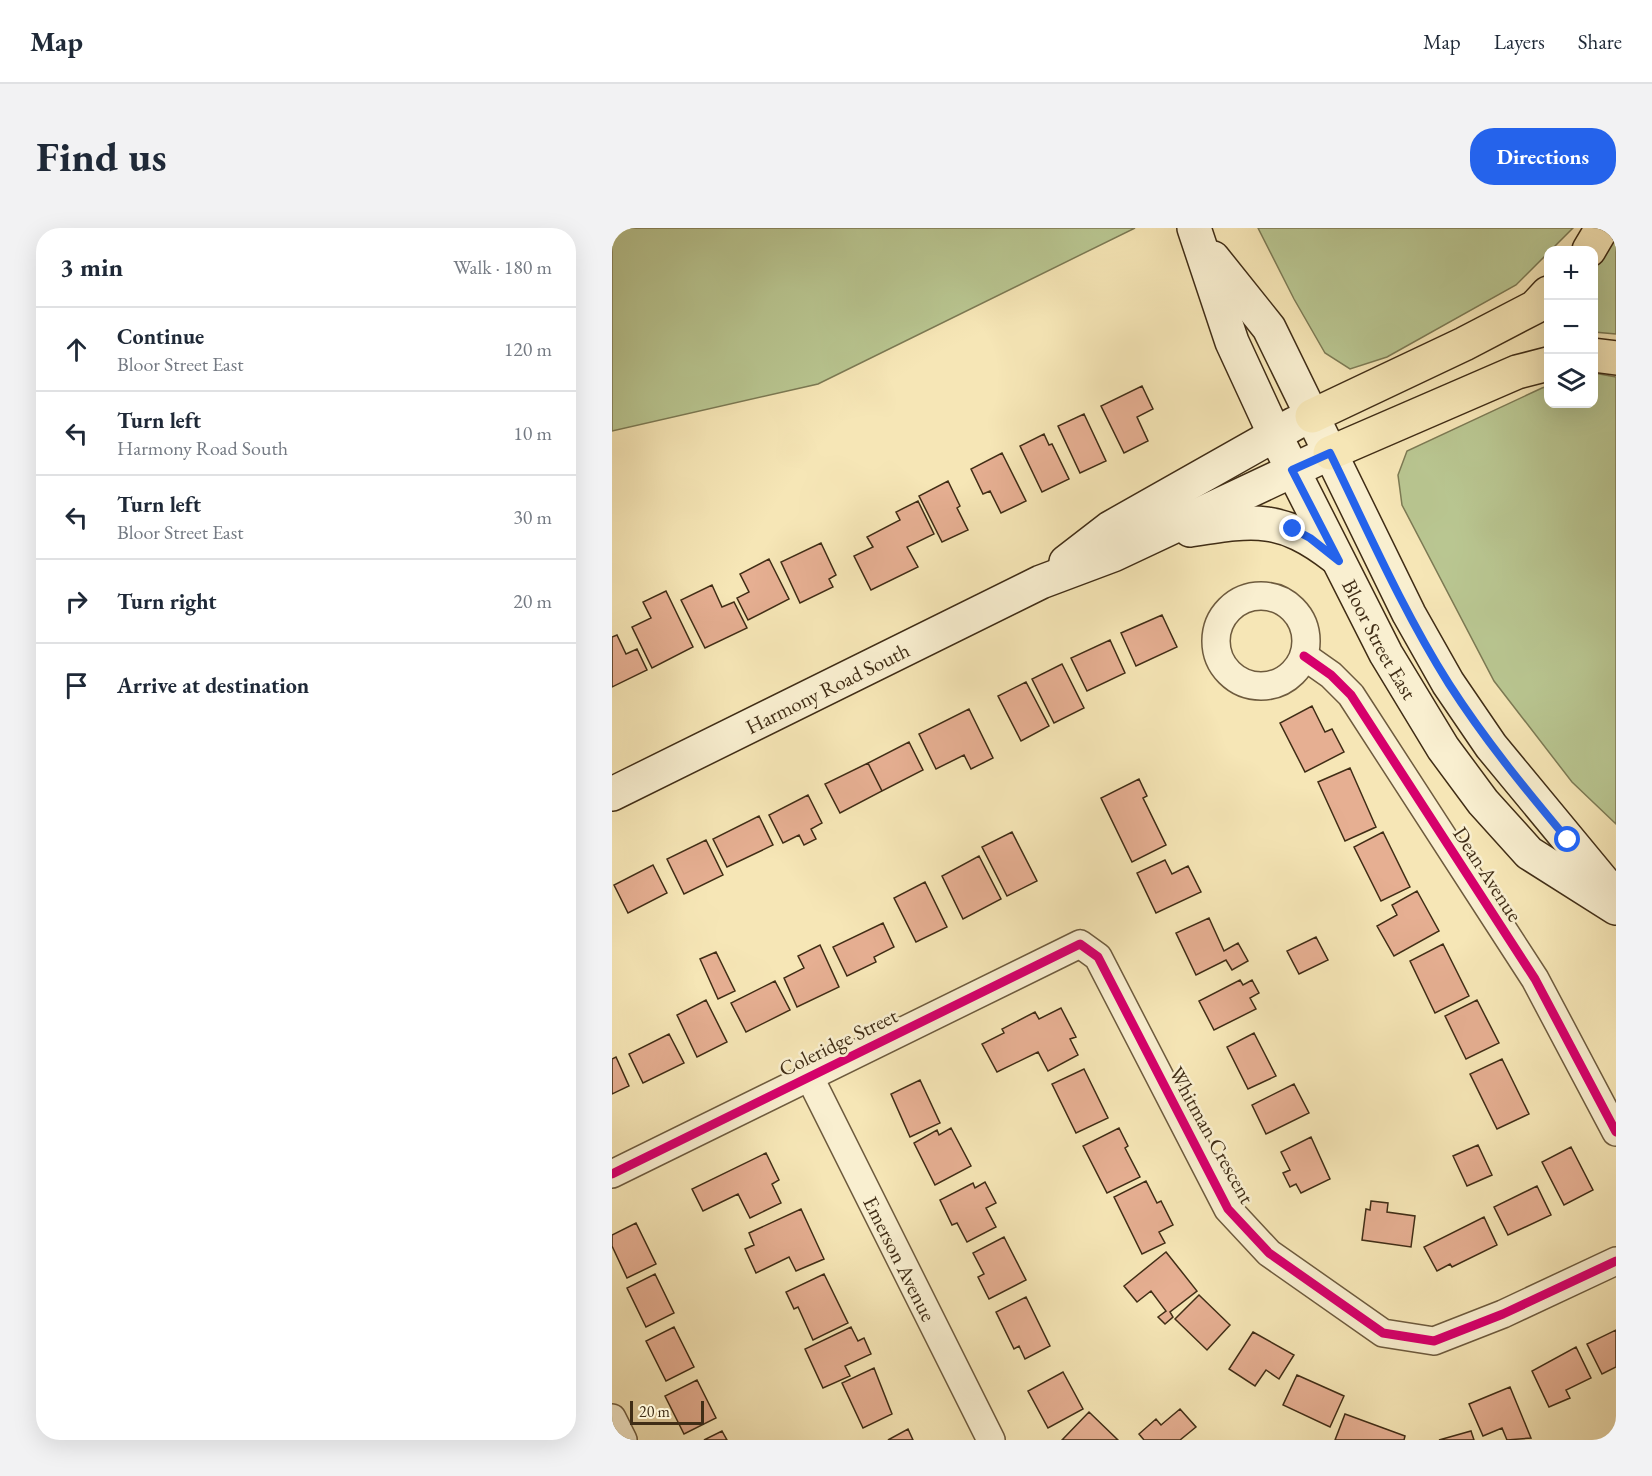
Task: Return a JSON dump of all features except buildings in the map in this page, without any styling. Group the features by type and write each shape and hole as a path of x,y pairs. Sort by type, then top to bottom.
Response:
{"highway":[{"path":"1591,246 1602,228"},
{"path":"1312,416 1464,344 1535,307 1544,297"},
{"path":"1598,356 1616,358"},
{"path":"1330,453 1517,372 1544,365"}],"main road":[{"name":"Bloor Street East","path":"1196,234 1269,328 1409,614 1448,683 1491,746 1616,897"},
{"name":"Bloor Street East","path":"1196,234 1232,342 1274,433 1386,654 1443,748 1483,802 1529,853 1616,908"},
{"name":"Harmony Road South","path":"1041,582 1110,528 1274,433 1312,416"},
{"name":"Harmony Road South","path":"612,794 1041,582 1159,535 1330,453"},
{"path":"1159,535 1246,521 1267,524 1302,533 1339,561"}],"street":[{"name":"Dean Avenue","path":"1304,656 1330,675 1351,695 1534,979 1616,1132"},
{"name":"Coleridge Street","path":"612,1174 1080,944"},
{"name":"Whitman Crescent","path":"1080,944 1098,957 1228,1209 1269,1253 1383,1334 1434,1341 1503,1314 1616,1261"},
{"name":"Emerson Avenue","path":"809,1076 991,1440"},
{"path":"612,1418 623,1440"}],"green space":[{"path":"612,228 1135,228 818,384 612,431"},
{"path":"1258,228 1573,228 1555,246 1544,246 1544,257 1516,285 1387,357 1350,369 1325,353 1294,299"},
{"path":"1616,235 1616,334 1598,332 1598,258"},
{"path":"1598,374 1616,377 1616,824 1572,782 1494,681 1402,505 1398,475 1407,451 1544,387 1544,408 1598,408"}],"cycle path":[{"path":"1304,656 1331,675 1351,695 1535,979 1616,1132"},
{"path":"612,1174 1080,944 1098,957 1228,1209 1269,1253 1383,1333 1434,1341 1503,1314 1616,1261"}],"route":[{"path":"1293,529 1310,538 1339,561 1292,470 1330,453 1409,614 1448,683 1491,746 1568,840"}]}
